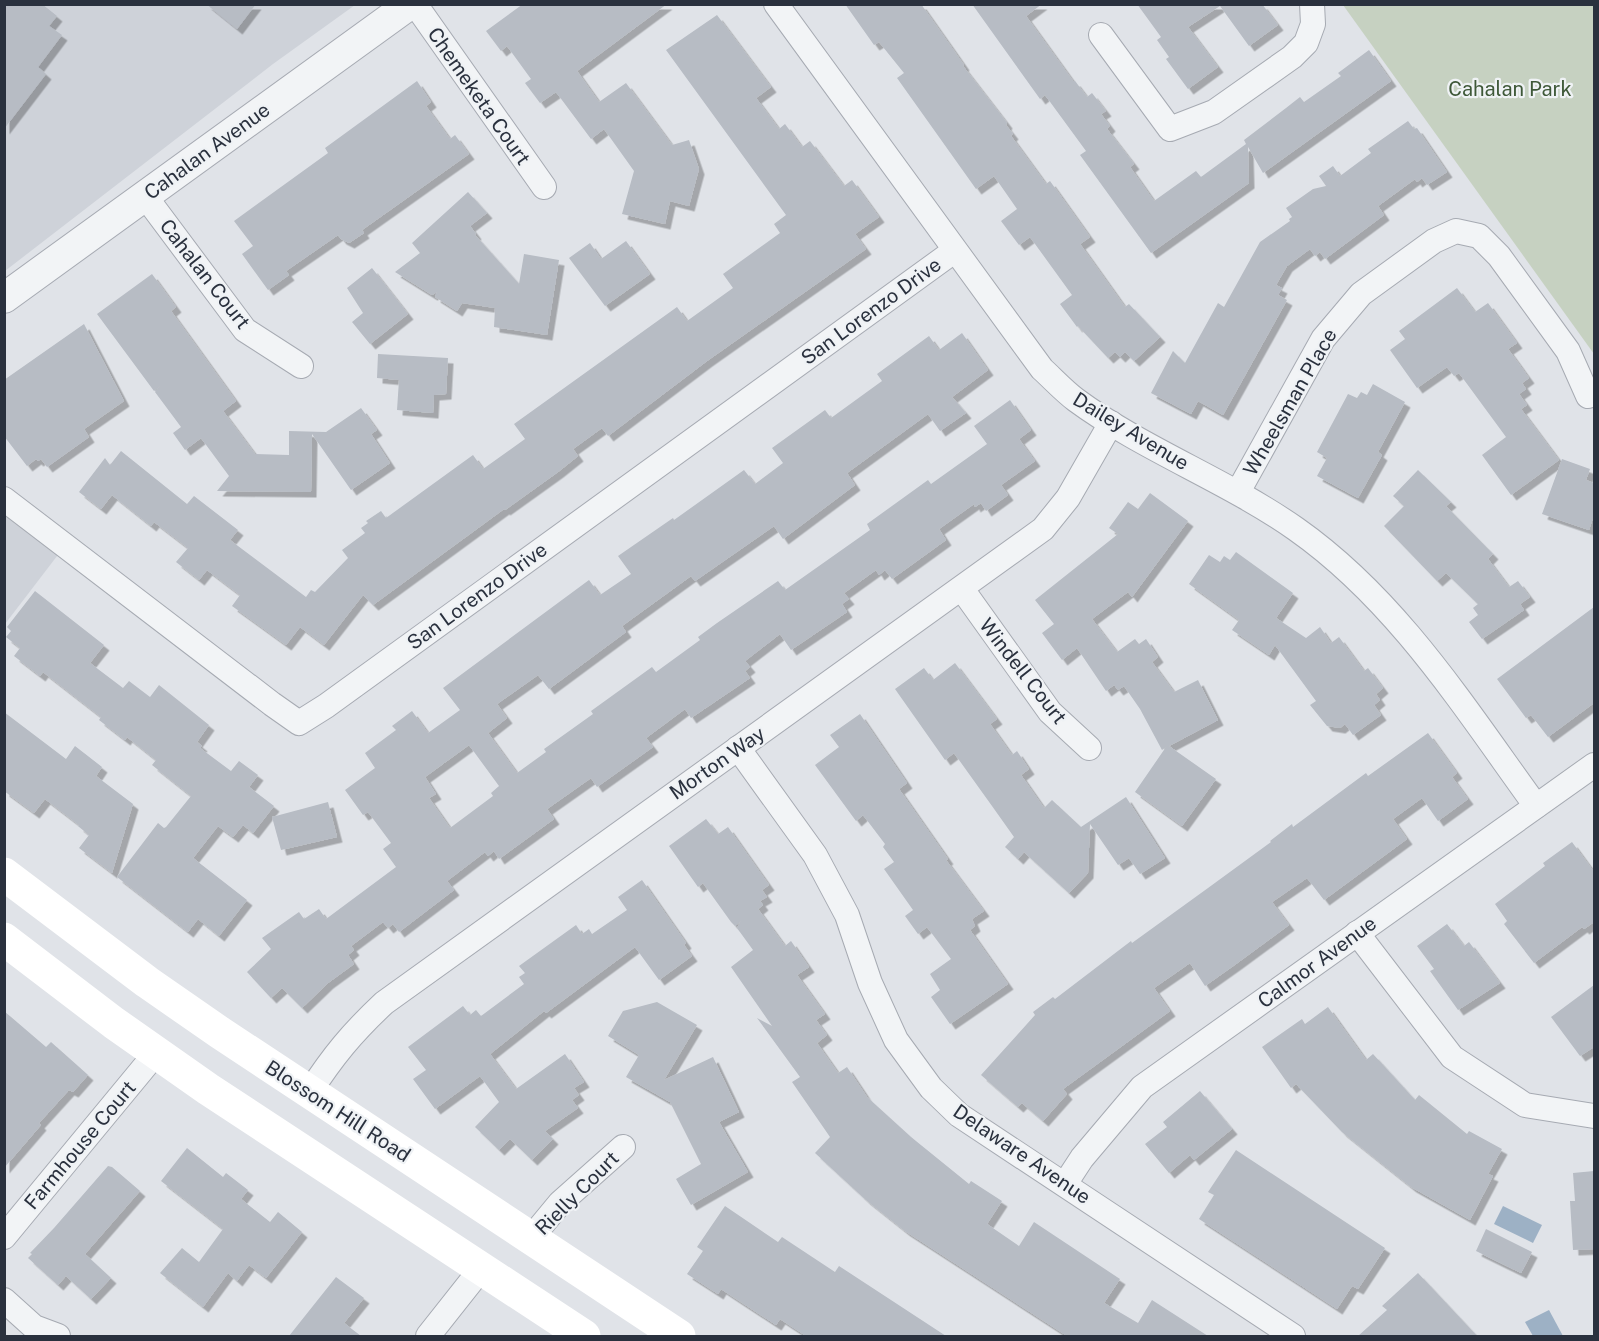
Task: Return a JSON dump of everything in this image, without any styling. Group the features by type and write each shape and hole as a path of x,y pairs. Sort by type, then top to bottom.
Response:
{"main road":[{"name":"Blossom Hill Road","path":"4,874 147,982 309,1093 679,1336"},
{"path":"4,939 156,1053 584,1336"}],"street":[{"name":"Cahalan Avenue","path":"4,298 410,4"},
{"name":"Chemeketa Court","path":"415,4 544,187"},
{"name":"Dailey Avenue","path":"776,4 1042,369 1074,398 1111,423 1238,492 1296,529 1351,572 1403,626 1536,806"},
{"path":"1101,35 1170,129 1214,112 1292,57 1305,43 1313,24 1312,4"},
{"name":"Cahalan Court","path":"145,196 245,330 301,366"},
{"name":"Wheelsman Place","path":"1238,492 1323,339 1361,294 1434,241 1456,231 1479,236 1499,256 1568,351 1588,396"},
{"name":"San Lorenzo Drive","path":"4,499 299,723 326,706 954,251"},
{"name":"Morton Way","path":"309,1093 347,1038 384,1003 1043,529 1068,498 1111,423"},
{"name":"Windell Court","path":"962,589 1050,711 1089,748"},
{"name":"Delaware Avenue","path":"738,748 815,855 847,915 870,983 896,1040 931,1088 959,1115 1293,1336"},
{"name":"Calmor Avenue","path":"1065,1184 1082,1158 1142,1087 1594,765"},
{"path":"1357,933 1452,1057 1525,1105 1594,1116"},
{"name":"Farmhouse Court","path":"4,1236 156,1053"},
{"name":"Rielly Court","path":"531,1238 560,1203 623,1147"},
{"path":"428,1336 481,1269"},
{"path":"4,1300 34,1327 58,1336"}],"shaded area":[{"path":"5,5 355,5 273,64 5,271"},
{"path":"4,495 67,543 5,624 4,624"}],"green space":[{"name":"Cahalan Park","path":"1343,5 1594,5 1594,354"}],"water":[{"path":"1503,1206 1542,1225 1533,1243 1494,1224"},
{"path":"1549,1310 1563,1336 1533,1336 1525,1322"}],"building":[{"path":"4,4 42,4 57,16 49,26 62,35 38,67 46,74 4,129"},
{"path":"206,4 256,4 237,29"},
{"path":"523,4 667,4 577,71 599,102 626,83 672,145 689,140 699,169 689,206 670,201 665,224 622,214 634,171 604,129 591,139 556,92 540,103 525,83 531,79 507,46 501,51 486,31"},
{"path":"845,4 921,4 963,66 1007,123 1006,125 1013,134 1011,136 1046,184 1050,181 1090,237 1080,244 1125,307 1129,304 1160,337 1134,361 1125,352 1120,357 1115,352 1108,358 1077,327 1060,304 1072,295 1030,237 1019,245 1001,221 1017,209 994,176 976,189 897,78 904,73 879,42 874,45"},
{"path":"972,4 1042,4 1026,16 1073,81 1087,97 1092,93 1106,111 1101,114 1110,126 1107,129 1134,164 1130,167 1154,201 1196,171 1201,177 1246,144 1244,140 1300,97 1304,102 1341,76 1338,73 1369,50 1391,81 1263,173 1248,147 1249,183 1151,253 1080,155 1086,151 1045,95 1040,99"},
{"path":"1137,4 1262,4 1278,25 1249,46 1220,6 1188,27 1218,67 1188,89 1166,59 1169,57 1157,40 1161,37"},
{"path":"717,15 771,87 756,98 779,129 785,124 802,147 810,141 844,186 852,180 879,217 855,234 866,249 707,361 608,436 602,428 573,449 578,456 558,472 373,605 363,595 324,645 300,627 286,645 232,606 240,595 207,570 199,580 176,562 188,548 154,522 151,526 112,495 101,509 79,492 105,458 110,465 121,451 187,504 194,496 238,530 230,540 306,597 311,590 315,592 348,558 342,550 365,533 361,528 368,523 366,521 381,511 386,518 473,455 483,469 525,439 514,424 677,307 687,321 733,288 723,274 780,233 774,224 786,215 666,50"},
{"path":"417,81 431,102 426,106 450,139 455,135 469,154 362,230 364,233 349,243 338,235 286,271 289,275 268,290 242,254 253,246 234,221 328,153 325,148"},
{"path":"1408,121 1414,129 1417,128 1447,172 1427,185 1422,178 1417,182 1415,179 1378,206 1384,215 1325,259 1320,252 1315,256 1310,249 1287,266 1276,285 1282,288 1278,295 1287,300 1223,415 1198,401 1191,414 1151,393 1173,351 1185,363 1218,303 1224,307 1260,242 1290,221 1292,217 1286,208 1313,189 1326,186 1319,176 1333,166 1340,176 1371,153 1368,149"},
{"path":"468,192 487,213 470,226 475,235 519,284 524,254 559,260 547,335 494,327 495,308 462,303 457,311 435,297 437,292 432,295 395,272 420,253 412,243"},
{"path":"626,241 650,274 605,306 569,258 590,243 601,259"},
{"path":"372,268 408,314 370,344 352,322 363,313 347,288"},
{"path":"152,274 176,307 171,311 236,401 223,411 255,454 289,455 289,431 326,432 361,408 377,430 371,434 390,463 351,490 312,434 311,492 217,491 229,476 201,438 185,450 173,433 181,427 155,392 160,386 154,391 97,314"},
{"path":"1457,288 1475,312 1488,303 1517,343 1508,349 1529,378 1522,383 1526,389 1519,394 1527,405 1521,409 1559,460 1511,495 1482,455 1506,437 1459,373 1454,376 1447,367 1417,388 1390,350 1405,339 1399,331"},
{"path":"84,324 124,401 84,429 89,437 47,467 41,459 38,461 36,459 27,466 4,436 4,380"},
{"path":"962,333 988,370 952,397 966,413 940,431 928,414 847,473 855,485 783,539 774,526 695,581 691,576 622,626 626,632 549,689 538,675 497,704 507,718 488,733 517,773 546,752 544,749 593,714 591,711 652,667 656,672 700,640 698,637 778,581 785,590 870,530 867,524 928,480 931,484 987,444 974,426 1010,400 1031,430 1019,439 1035,461 1001,485 1008,495 986,511 981,503 975,507 974,504 939,529 946,540 892,579 885,570 879,575 876,570 844,593 849,599 842,604 847,612 791,650 780,634 745,661 750,667 745,671 750,678 691,718 685,709 646,738 653,747 597,787 591,778 547,809 554,819 499,859 494,851 488,856 485,852 447,881 454,890 399,932 393,924 388,928 383,922 351,946 354,950 348,955 354,964 328,983 302,1008 282,988 271,998 247,972 271,949 262,938 299,912 304,919 319,909 326,919 396,867 383,849 391,843 368,812 363,815 345,790 375,768 365,753 396,730 392,726 412,711 428,733 460,710 443,688 589,580 600,595 631,574 618,556 673,518 674,520 744,470 755,484 783,463 772,448 825,410 831,418 882,381 877,374 929,336 939,350","holes":["469,745 499,786 491,793 493,796 450,828 429,798 436,794 425,777"]},
{"path":"378,354 448,358 446,394 434,395 433,413 397,410 399,380 377,378"},
{"path":"1373,384 1405,402 1378,452 1382,455 1358,498 1317,476 1327,458 1317,452 1348,394 1357,398 1361,392 1367,395"},
{"path":"1562,459 1590,469 1586,480 1594,483 1594,515 1589,530 1542,514"},
{"path":"1418,470 1451,502 1446,506 1493,554 1488,559 1509,587 1518,581 1530,597 1520,604 1524,610 1482,639 1469,622 1478,615 1473,608 1478,604 1446,573 1437,581 1384,526 1404,506 1393,496"},
{"path":"1150,493 1188,521 1132,597 1128,592 1092,619 1117,652 1135,639 1139,644 1146,639 1158,657 1152,662 1174,692 1198,680 1218,720 1169,746 1216,779 1182,826 1135,792 1166,747 1162,750 1140,709 1124,686 1118,690 1114,685 1106,691 1077,648 1062,660 1042,633 1054,624 1035,600 1118,534 1109,528 1128,502 1138,509"},
{"path":"1236,552 1293,593 1276,618 1306,638 1320,627 1331,643 1339,637 1364,671 1368,668 1383,688 1376,694 1380,700 1374,705 1381,715 1353,735 1345,724 1340,728 1327,726 1310,705 1316,701 1275,645 1269,655 1232,630 1239,620 1189,584 1209,555 1220,562 1224,556 1230,560"},
{"path":"35,591 104,645 90,663 123,688 129,681 150,697 159,685 209,725 197,742 202,746 200,748 231,771 239,761 258,775 249,787 274,806 253,833 243,825 233,837 218,826 193,858 247,900 219,936 198,919 188,932 117,877 158,823 166,827 191,796 152,765 156,760 127,737 125,740 99,720 101,717 43,672 40,676 14,656 20,648 6,637 11,631 7,627"},
{"path":"1594,607 1594,703 1548,737 1531,715 1526,718 1497,679"},
{"path":"955,663 997,719 990,724 1012,755 1017,751 1029,769 1021,775 1044,808 1052,800 1081,827 1126,797 1165,858 1140,874 1129,858 1118,865 1090,824 1088,873 1069,893 1024,852 1018,859 1005,847 1014,837 954,753 945,760 895,689 924,668 933,680"},
{"path":"4,712 66,759 75,746 102,767 96,776 133,804 112,873 79,848 89,835 45,799 34,813 4,791"},
{"path":"860,714 907,783 899,789 948,859 946,860 984,911 972,919 975,926 970,930 1008,984 950,1024 931,997 940,990 930,974 951,959 927,927 918,934 905,916 913,910 884,869 894,862 883,847 885,844 863,815 856,821 815,765 839,747 830,735"},
{"path":"1428,733 1457,773 1452,777 1468,799 1438,821 1422,798 1393,819 1407,839 1324,900 1307,878 1272,902 1289,925 1205,986 1190,963 1154,988 1170,1011 1063,1089 1067,1094 1043,1121 1022,1103 1018,1107 981,1075 1035,1015 1033,1012 1053,997 1055,999 1131,941 1132,943 1208,888 1292,824 1293,827 1366,773 1368,776"},
{"path":"328,802 337,837 281,850 272,817"},
{"path":"706,819 718,834 728,827 769,885 762,890 767,897 760,901 763,905 758,909 785,946 791,941 809,967 797,975 825,1014 816,1020 827,1035 817,1043 838,1073 847,1067 867,1097 911,1137 969,1184 971,1181 1002,1201 987,1224 1019,1246 1034,1222 1120,1279 1104,1303 1138,1323 1152,1300 1208,1336 1067,1336 905,1231 866,1200 815,1153 830,1137 792,1082 800,1077 757,1018 772,1026 731,967 753,950 737,928 741,921 735,926 731,922 703,883 698,887 669,846"},
{"path":"1572,842 1594,872 1594,922 1584,929 1582,927 1534,963 1504,924 1507,921 1495,904 1545,866 1543,863"},
{"path":"642,880 686,943 684,945 692,956 659,980 635,947 546,1013 544,1011 490,1054 516,1089 565,1054 584,1082 574,1088 579,1095 572,1100 578,1108 545,1131 553,1139 532,1160 510,1139 499,1150 475,1127 499,1102 480,1076 435,1109 413,1079 426,1070 408,1047 463,1006 470,1015 476,1010 481,1016 524,984 519,977 525,973 519,966 576,925 582,934 589,929 592,934 627,910 618,897"},
{"path":"1447,924 1464,946 1469,942 1500,983 1458,1010 1430,971 1434,969 1417,946"},
{"path":"1594,985 1594,1047 1580,1056 1551,1017"},
{"path":"657,1002 697,1025 664,1080 713,1057 739,1112 719,1122 748,1172 691,1205 676,1179 701,1164 670,1102 626,1077 639,1055 608,1036 623,1011"},
{"path":"1328,1007 1366,1060 1373,1054 1415,1100 1419,1095 1467,1134 1469,1131 1502,1149 1488,1174 1493,1176 1470,1220 1411,1187 1342,1132 1296,1084 1291,1088 1262,1047 1302,1019 1305,1024"},
{"path":"4,1011 46,1047 51,1042 88,1075 73,1092 69,1090 39,1123 41,1125 4,1168"},
{"path":"1200,1091 1232,1129 1194,1160 1190,1155 1169,1173 1145,1144 1167,1127 1163,1122"},
{"path":"187,1148 223,1177 226,1173 248,1190 241,1199 270,1222 278,1212 302,1232 266,1278 249,1265 237,1281 228,1273 203,1307 160,1273 182,1248 199,1262 223,1229 161,1181"},
{"path":"1236,1150 1385,1248 1358,1289 1352,1286 1337,1309 1199,1219 1214,1195 1208,1192"},
{"path":"108,1166 140,1191 85,1254 111,1278 91,1299 66,1276 58,1285 28,1258"},
{"path":"1594,1171 1594,1249 1573,1250 1570,1201 1575,1201 1573,1173"},
{"path":"725,1206 778,1242 782,1237 835,1272 839,1266 946,1336 806,1336 780,1319 776,1325 721,1289 718,1294 687,1274 703,1251 697,1247"},
{"path":"1486,1229 1532,1252 1521,1273 1476,1251"},
{"path":"1418,1273 1477,1336 1358,1336 1387,1310 1382,1306"},
{"path":"336,1277 364,1298 344,1323 361,1336 289,1336"}]}
